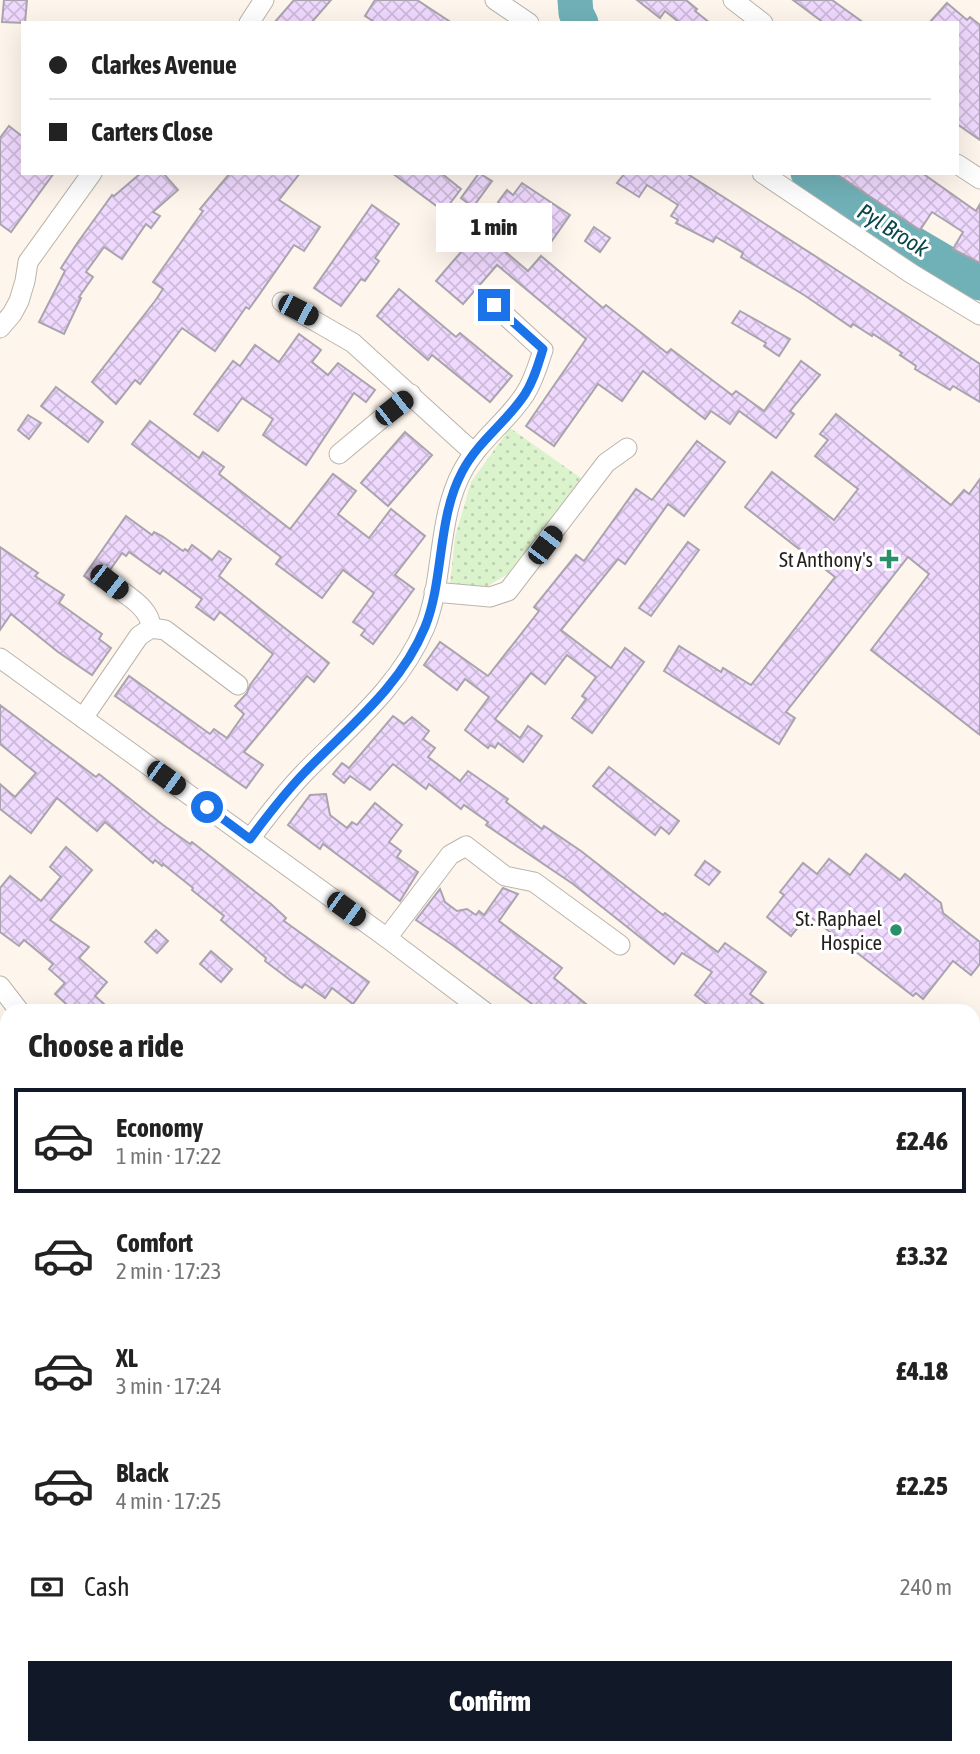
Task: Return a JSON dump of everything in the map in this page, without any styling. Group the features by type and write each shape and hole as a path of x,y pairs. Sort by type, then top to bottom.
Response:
{"street":[{"path":"250,21 264,0"},
{"path":"495,0 526,21"},
{"path":"733,0 760,21"},
{"path":"959,165 980,179"},
{"path":"0,328 19,301 28,262 91,175"},
{"path":"765,175 912,274 980,315"},
{"path":"282,302 353,343 474,453"},
{"path":"250,839 280,799 375,704 412,653 426,625 441,544 461,473 474,453 524,396 534,378 543,349 494,305"},
{"path":"339,454 411,394"},
{"path":"434,592 490,597 508,591 606,463 627,448"},
{"path":"109,582 146,611 151,620 151,628"},
{"path":"83,718 139,636 151,628 165,630 238,685"},
{"path":"0,658 474,1004"},
{"path":"387,938 450,855 466,846 505,876 534,882 620,945"},
{"path":"0,986 14,1004"}],"green space":[{"path":"510,428 581,478 523,565 486,587 461,591 450,584 455,537 471,482"}],"building":[{"path":"4,0 27,0 25,21 2,22"},
{"path":"294,0 331,0 313,21 276,21"},
{"path":"375,0 417,0 449,21 373,21 365,16"},
{"path":"637,0 686,0 708,21 678,21 665,11 660,18"},
{"path":"793,0 832,0 861,21 821,21"},
{"path":"947,3 967,20 970,17 980,25 980,140 959,125 959,21 931,21"},
{"path":"9,126 21,135 21,175 53,175 11,232 0,224 0,138"},
{"path":"139,175 165,175 178,190 153,212 160,216 151,228 146,224 122,259 104,247 86,272 93,277 79,297 81,298 64,334 39,322 65,271 61,268 112,195"},
{"path":"228,175 298,175 279,200 320,227 304,251 294,245 249,309 246,307 215,351 182,328 140,384 135,380 116,404 92,382 163,289 153,282 203,211 200,209"},
{"path":"395,175 444,175 461,189 442,210"},
{"path":"478,175 492,181 473,207 461,198"},
{"path":"623,175 689,175 980,364 980,402 953,386 950,390 915,369 916,366 900,355 902,353 873,334 872,336 853,324 851,327 741,257 743,253 716,237 713,242 676,223 678,220 671,216 678,205 647,185 639,197 617,183"},
{"path":"838,175 925,175 976,211 980,204 980,263 953,249 963,232 932,212 920,230"},
{"path":"522,183 570,215 551,242 498,202 507,190 513,195"},
{"path":"372,205 399,224 375,258 379,261 365,281 361,279 341,306 314,288"},
{"path":"594,227 610,238 600,252 585,241"},
{"path":"480,230 528,271 541,256 603,308 606,305 667,353 671,349 732,395 736,391 764,411 801,361 820,375 790,411 794,414 776,438 739,411 730,424 711,411 705,419 643,371 622,401 598,384 554,446 526,426 586,339 497,265 463,304 436,281"},
{"path":"399,289 456,337 460,333 512,376 490,402 432,355 428,360 377,316"},
{"path":"740,311 790,339 779,356 764,346 766,343 732,323"},
{"path":"299,334 321,350 312,362 328,375 338,363 375,390 366,402 354,393 306,465 263,435 273,419 242,398 218,431 194,414 233,361 240,366 255,345 279,362"},
{"path":"56,387 103,422 88,442 41,406"},
{"name":"St Anthony's","path":"836,414 951,505 964,490 969,494 980,479 980,735 871,650 929,574 908,557 786,712 795,718 779,744 664,671 679,646 721,672 723,668 751,685 835,577 745,507 772,472 834,520 858,489 815,456 828,440 820,434"},
{"path":"28,415 41,423 29,439 18,430"},
{"path":"150,421 199,458 203,452 224,467 219,474 290,529 333,474 356,491 338,514 369,538 391,509 425,536 395,575 414,589 373,644 361,635 365,630 353,622 374,593 343,570 322,598 276,564 281,557 132,444"},
{"path":"405,432 432,455 388,506 361,483"},
{"path":"697,441 725,462 684,516 668,504 625,564 618,559 561,630 611,668 625,648 644,662 592,733 572,718 586,699 582,696 596,677 567,655 545,684 531,673 495,719 520,738 528,726 542,736 523,762 498,743 495,748 490,745 488,748 465,730 489,697 465,679 457,690 424,665 440,642 488,676 539,611 534,607 576,555 584,561 636,489 652,500"},
{"path":"126,516 152,535 154,532 162,536 183,551 188,551 192,545 212,560 219,551 231,559 219,576 329,663 314,682 307,676 244,752 263,765 246,788 115,696 129,676 210,734 214,729 227,738 244,714 235,706 273,654 220,612 214,620 196,607 202,599 163,570 160,574 129,552 126,556 122,553 110,570 100,574 98,586 84,576"},
{"path":"688,542 699,550 651,616 639,608"},
{"path":"0,547 38,573 35,576 64,595 59,603 102,634 99,639 111,648 92,675 11,614 0,630"},
{"path":"0,705 96,777 99,774 163,825 190,844 192,842 271,904 286,918 284,921 369,982 353,1004 332,988 325,998 305,984 302,988 290,980 221,920 224,916 192,890 193,888 163,864 162,866 155,860 153,863 105,822 97,831 57,798 31,833 0,809 0,784 15,797 36,773 0,744"},
{"path":"393,716 404,724 412,717 429,731 423,739 435,748 428,757 460,781 468,771 508,799 506,802 542,829 544,826 581,851 663,915 665,913 718,952 725,943 766,972 750,994 763,1004 707,1004 695,995 712,972 682,953 674,964 573,884 486,825 488,822 464,805 461,809 429,784 426,789 393,764 370,790 350,776 344,783 333,774 342,763 349,768"},
{"path":"609,767 679,821 669,834 661,827 655,835 593,786"},
{"path":"326,794 330,815 347,828 352,822 357,825 375,803 402,825 389,842 401,851 397,857 418,872 400,901 323,844 320,849 288,825 310,795"},
{"path":"66,847 92,870 50,920 89,947 79,958 107,982 95,996 104,1004 66,1004 55,994 65,983 49,969 53,964 24,940 19,946 0,932 0,888 10,876 41,901 61,877 50,867"},
{"name":"St. Raphael Hospice","path":"866,854 900,880 905,874 941,903 943,913 980,942 980,964 971,975 953,961 923,999 916,993 913,996 808,915 791,936 767,917 784,895 780,892 803,863 817,874 829,859 850,875"},
{"path":"705,861 720,872 709,885 695,875"},
{"path":"503,888 518,894 499,921 562,968 554,978 586,1004 532,1004 416,920 440,889 445,902 457,911 467,909 476,915 479,911 484,915"},
{"path":"156,930 168,941 157,953 145,942"},
{"path":"211,951 232,969 221,982 200,964"}],"waterway":[{"name":"Pyl Brook","path":"575,0 580,21"},
{"name":"Pyl Brook","path":"811,175 885,227 980,283"}],"place":[{"name":"St Anthony's","path":"889,559"},
{"name":"St. Raphael Hospice","path":"896,930"}],"route":[{"path":"207,807 250,839 280,799 375,704 412,653 426,625 441,544 461,473 474,453 524,396 534,378 543,349 494,305"}]}
